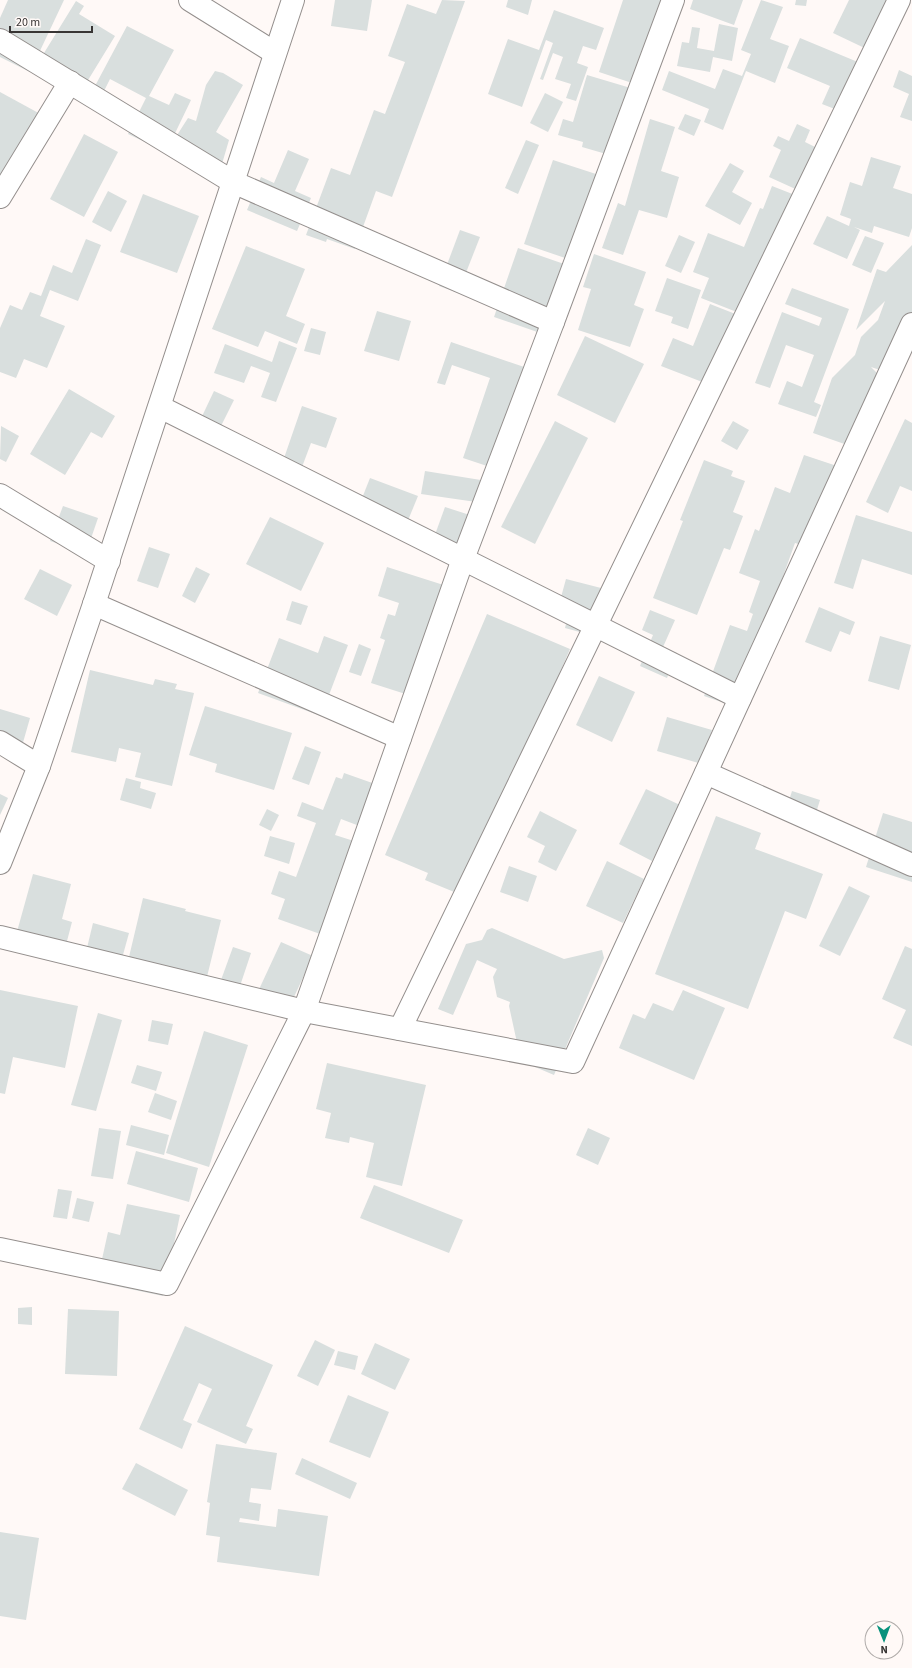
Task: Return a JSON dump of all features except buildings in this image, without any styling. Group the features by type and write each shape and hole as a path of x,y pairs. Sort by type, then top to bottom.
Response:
{"street":[{"path":"190,0 275,53"},
{"path":"0,863 39,766 109,561 293,0"},
{"path":"0,1248 168,1284 304,1011 463,559 673,0"},
{"path":"400,1029 899,0"},
{"path":"0,40 234,182 553,322"},
{"path":"0,197 70,82"},
{"path":"0,937 304,1011 573,1062 912,324"},
{"path":"160,407 740,698"},
{"path":"0,495 109,561"},
{"path":"94,604 400,738"},
{"path":"0,742 39,766"},
{"path":"706,773 912,865"}]}
